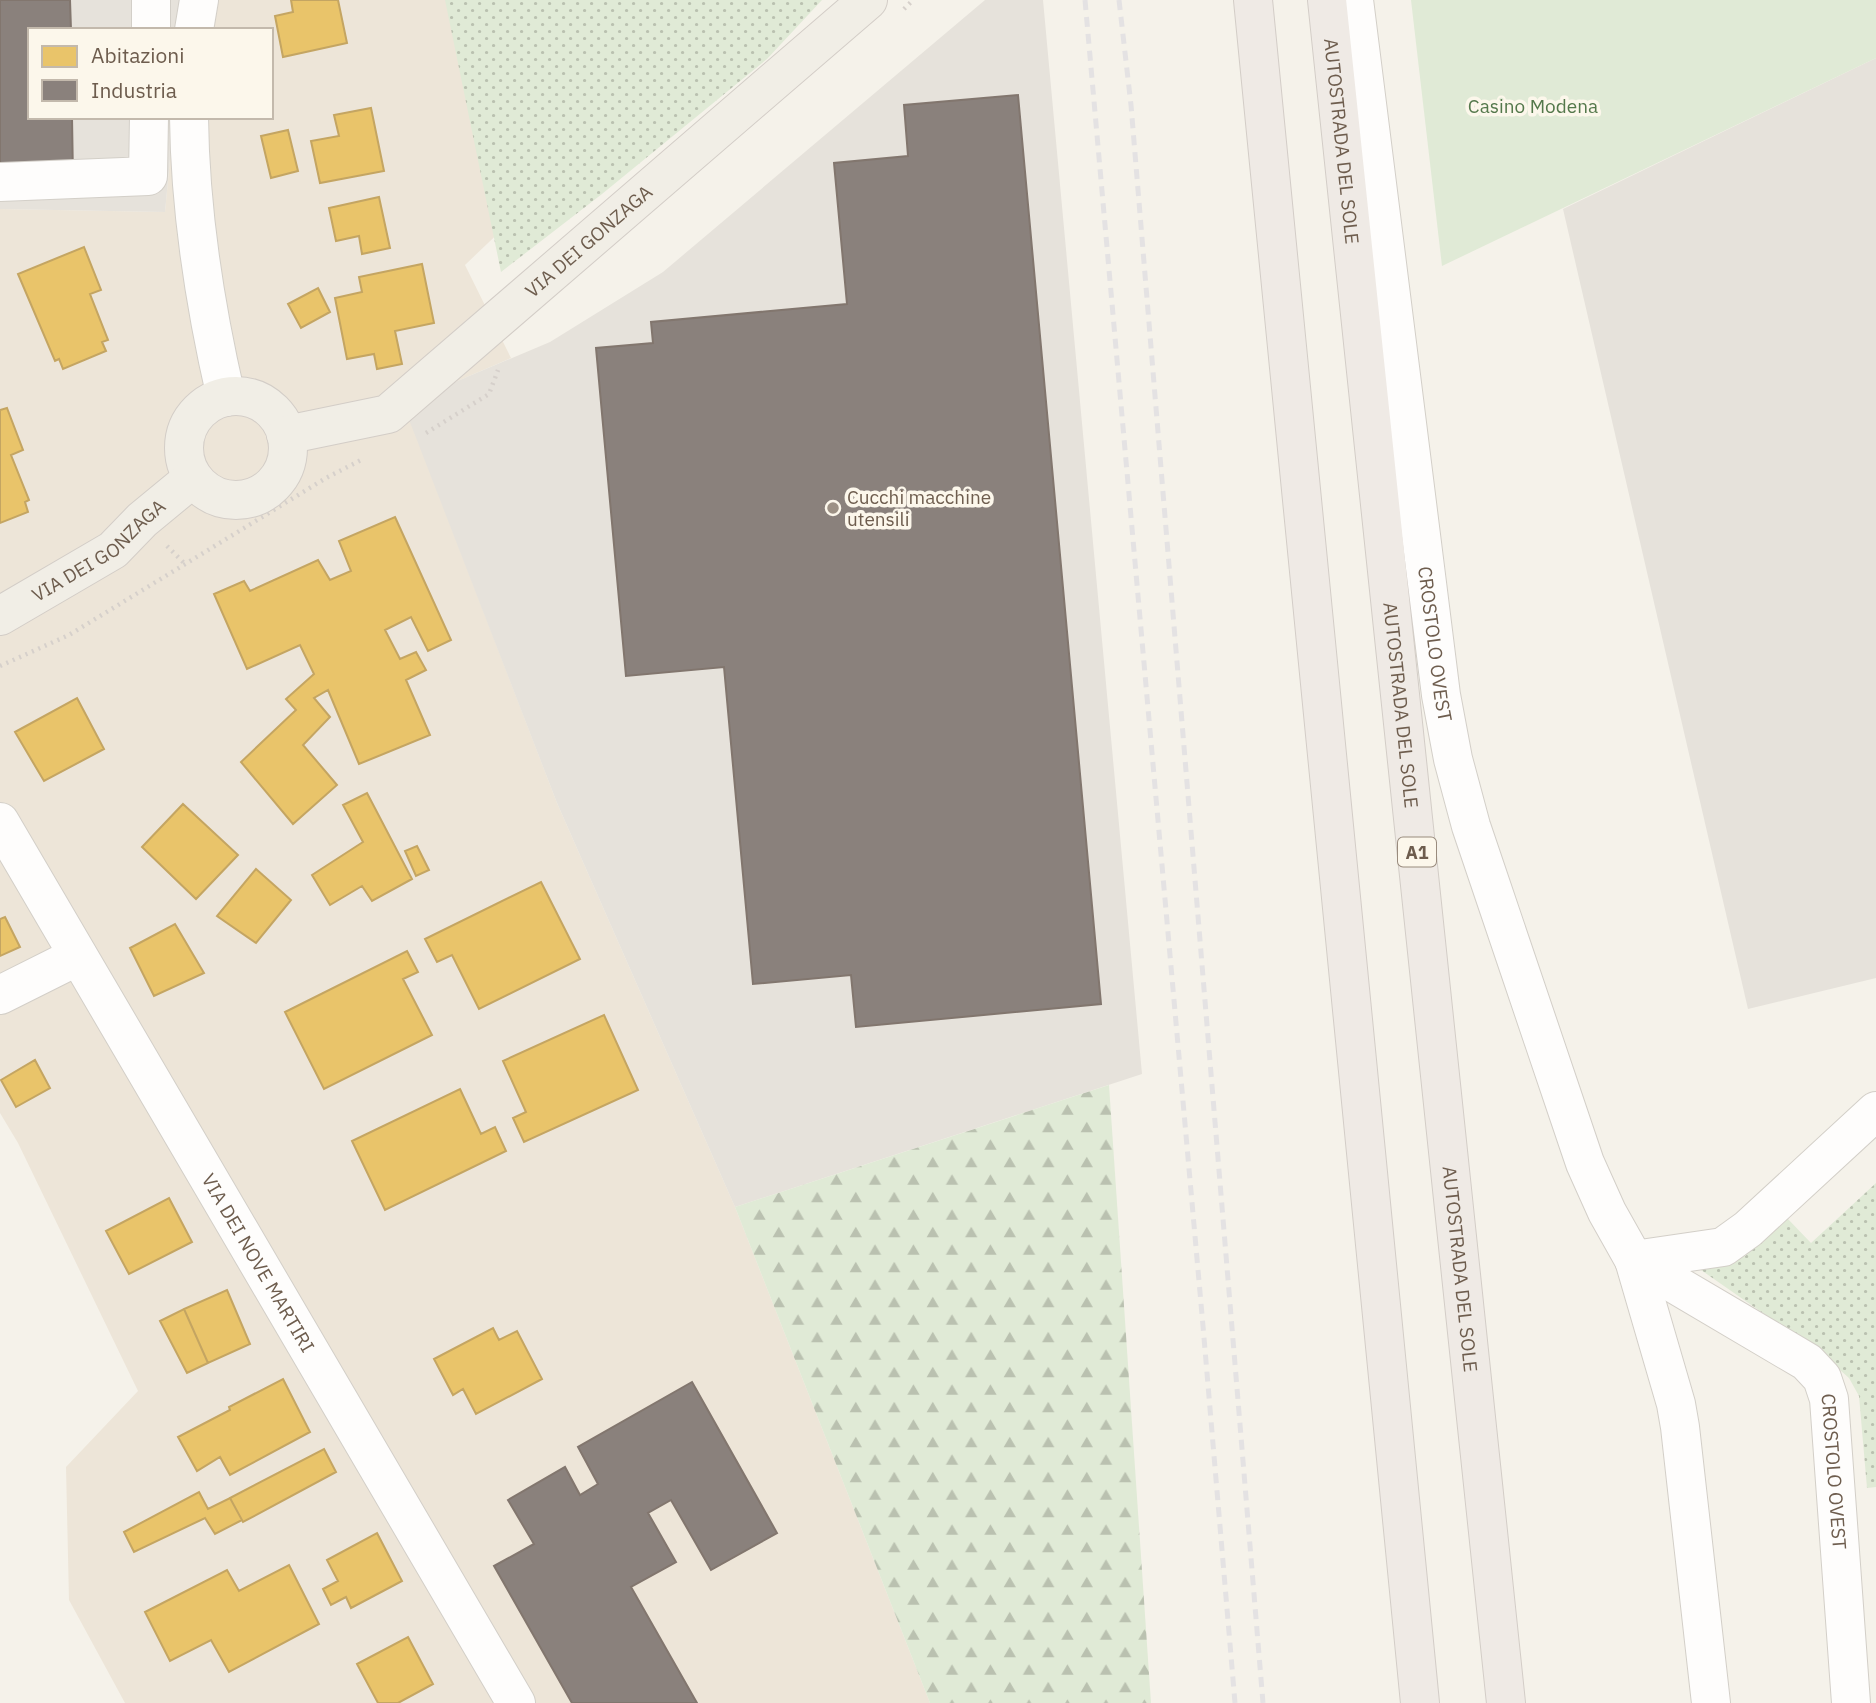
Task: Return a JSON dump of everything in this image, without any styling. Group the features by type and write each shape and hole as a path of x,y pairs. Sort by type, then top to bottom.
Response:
{"highway":[{"path":"1253,0 1420,1703"},
{"name":"AUTOSTRADA DEL SOLE","path":"1327,0 1506,1703"}],"main road":[{"name":"VIA DEI GONZAGA","path":"286,435 388,414 868,0"},
{"path":"226,397 249,398 270,408 280,420 286,435 288,456 282,475 268,491 249,499 228,500 208,492 193,478 187,462 185,446 188,429 197,415 210,404 226,397"},
{"name":"VIA DEI GONZAGA","path":"0,616 113,550 142,520 193,478"}],"street":[{"path":"151,0 151,28"},
{"path":"194,28 199,0"},
{"name":"CROSTOLO OVEST","path":"1354,0 1441,695 1453,759 1471,826 1585,1163 1607,1212 1634,1261 1807,1362 1822,1378 1829,1399 1851,1703"},
{"path":"0,182 148,176 149,119"},
{"path":"189,119 194,202 212,337 226,397"},
{"name":"VIA DEI NOVE MARTIRI","path":"0,822 516,1703"},
{"path":"0,995 78,956"},
{"path":"1711,1703 1680,1427 1634,1261 1723,1247 1748,1229 1876,1111"}],"path":[{"path":"0,666 69,635 185,564"}],"shaded area":[{"path":"0,0 188,0 183,28 28,28 28,119 174,119 165,212 0,209"},
{"path":"188,0 662,0 561,173 465,265 511,358 404,404 557,803 735,1207 930,1703 125,1703 69,1600 66,1467 138,1391 18,1143 0,1113 0,209 165,212 174,119 273,119 273,28 183,28"},
{"path":"985,0 1043,0 1142,1074 735,1207 557,803 403,404 550,342 663,272"},
{"path":"1876,58 1876,978 1748,1009 1563,209"}],"green space":[{"path":"445,0 822,0 767,59 602,194 501,272"},
{"name":"Casino Modena","path":"1411,0 1876,0 1876,58 1442,266"},
{"path":"1109,1085 1151,1703 930,1703 735,1207"},
{"path":"1876,1183 1876,1487 1867,1488 1859,1396 1849,1378 1823,1355 1701,1270 1745,1256 1787,1218 1811,1243"}],"building: Abitazioni":[{"path":"291,0 338,0 347,43 283,57 275,16 293,12"},
{"path":"371,108 384,171 320,183 311,141 339,136 334,115"},
{"path":"288,130 298,171 271,178 261,136"},
{"path":"379,197 390,248 362,254 359,236 336,241 329,208"},
{"path":"84,247 101,290 90,294 108,340 102,342 106,351 63,369 59,359 55,361 18,274"},
{"path":"422,264 434,323 395,331 402,364 377,369 374,354 347,359 335,298 362,292 359,277"},
{"path":"318,288 330,312 301,328 288,304"},
{"path":"7,408 23,450 11,455 29,500 25,502 28,512 0,523 0,410"},
{"path":"395,517 451,640 428,651 411,617 385,630 400,659 416,652 426,670 406,680 430,735 359,764 328,690 314,698 330,717 303,745 337,785 293,824 241,762 296,710 286,699 314,674 300,645 247,669 214,594 244,581 250,591 318,560 330,580 351,571 339,541"},
{"path":"77,698 104,749 44,781 15,732"},
{"path":"367,793 412,879 372,901 362,886 330,905 312,875 363,842 343,805"},
{"path":"183,804 238,855 196,899 142,847"},
{"path":"417,846 429,870 416,876 405,851"},
{"path":"256,869 291,900 256,943 217,916"},
{"path":"541,882 580,959 479,1009 452,955 437,962 425,939"},
{"path":"5,917 20,947 0,956 0,919"},
{"path":"175,924 204,973 154,996 130,948"},
{"path":"407,951 418,972 403,979 432,1035 324,1089 285,1012"},
{"path":"604,1015 638,1090 524,1142 513,1118 526,1112 503,1061"},
{"path":"35,1060 50,1088 16,1107 1,1080"},
{"path":"460,1089 481,1134 495,1127 506,1151 385,1210 352,1141"},
{"path":"169,1198 192,1242 129,1274 106,1231"},
{"path":"227,1290 250,1344 208,1363 184,1309"},
{"path":"184,1309 208,1363 187,1373 160,1321"},
{"path":"493,1328 499,1340 517,1331 542,1379 476,1414 463,1389 453,1395 434,1359"},
{"path":"283,1379 310,1432 230,1475 220,1457 197,1471 178,1437"},
{"path":"324,1449 336,1472 243,1522 230,1498"},
{"path":"199,1492 208,1509 230,1498 242,1520 215,1534 205,1518 134,1552 124,1532"},
{"path":"377,1533 402,1581 351,1608 346,1597 331,1605 323,1589 338,1581 327,1560"},
{"path":"289,1565 319,1624 229,1672 211,1640 170,1661 145,1612 227,1570 239,1591"},
{"path":"408,1637 433,1684 398,1703 378,1703 357,1664"}],"building: Industria":[{"path":"0,0 70,0 71,28 28,28 28,119 72,119 73,179 0,180"},
{"name":"Cucchi macchine utensili","path":"1018,95 1101,1004 856,1027 851,975 753,984 724,667 626,676 596,348 653,343 651,322 847,304 834,163 908,156 904,105"},
{"path":"692,1382 777,1533 711,1570 671,1500 648,1513 676,1562 631,1587 697,1703 572,1703 494,1566 534,1544 508,1500 565,1467 580,1495 598,1484 578,1447"}],"railway":[{"path":"1085,0 1235,1703"},
{"path":"1119,0 1131,105 1263,1703"}],"place":[{"name":"Cucchi macchine utensili","path":"833,508"}]}
